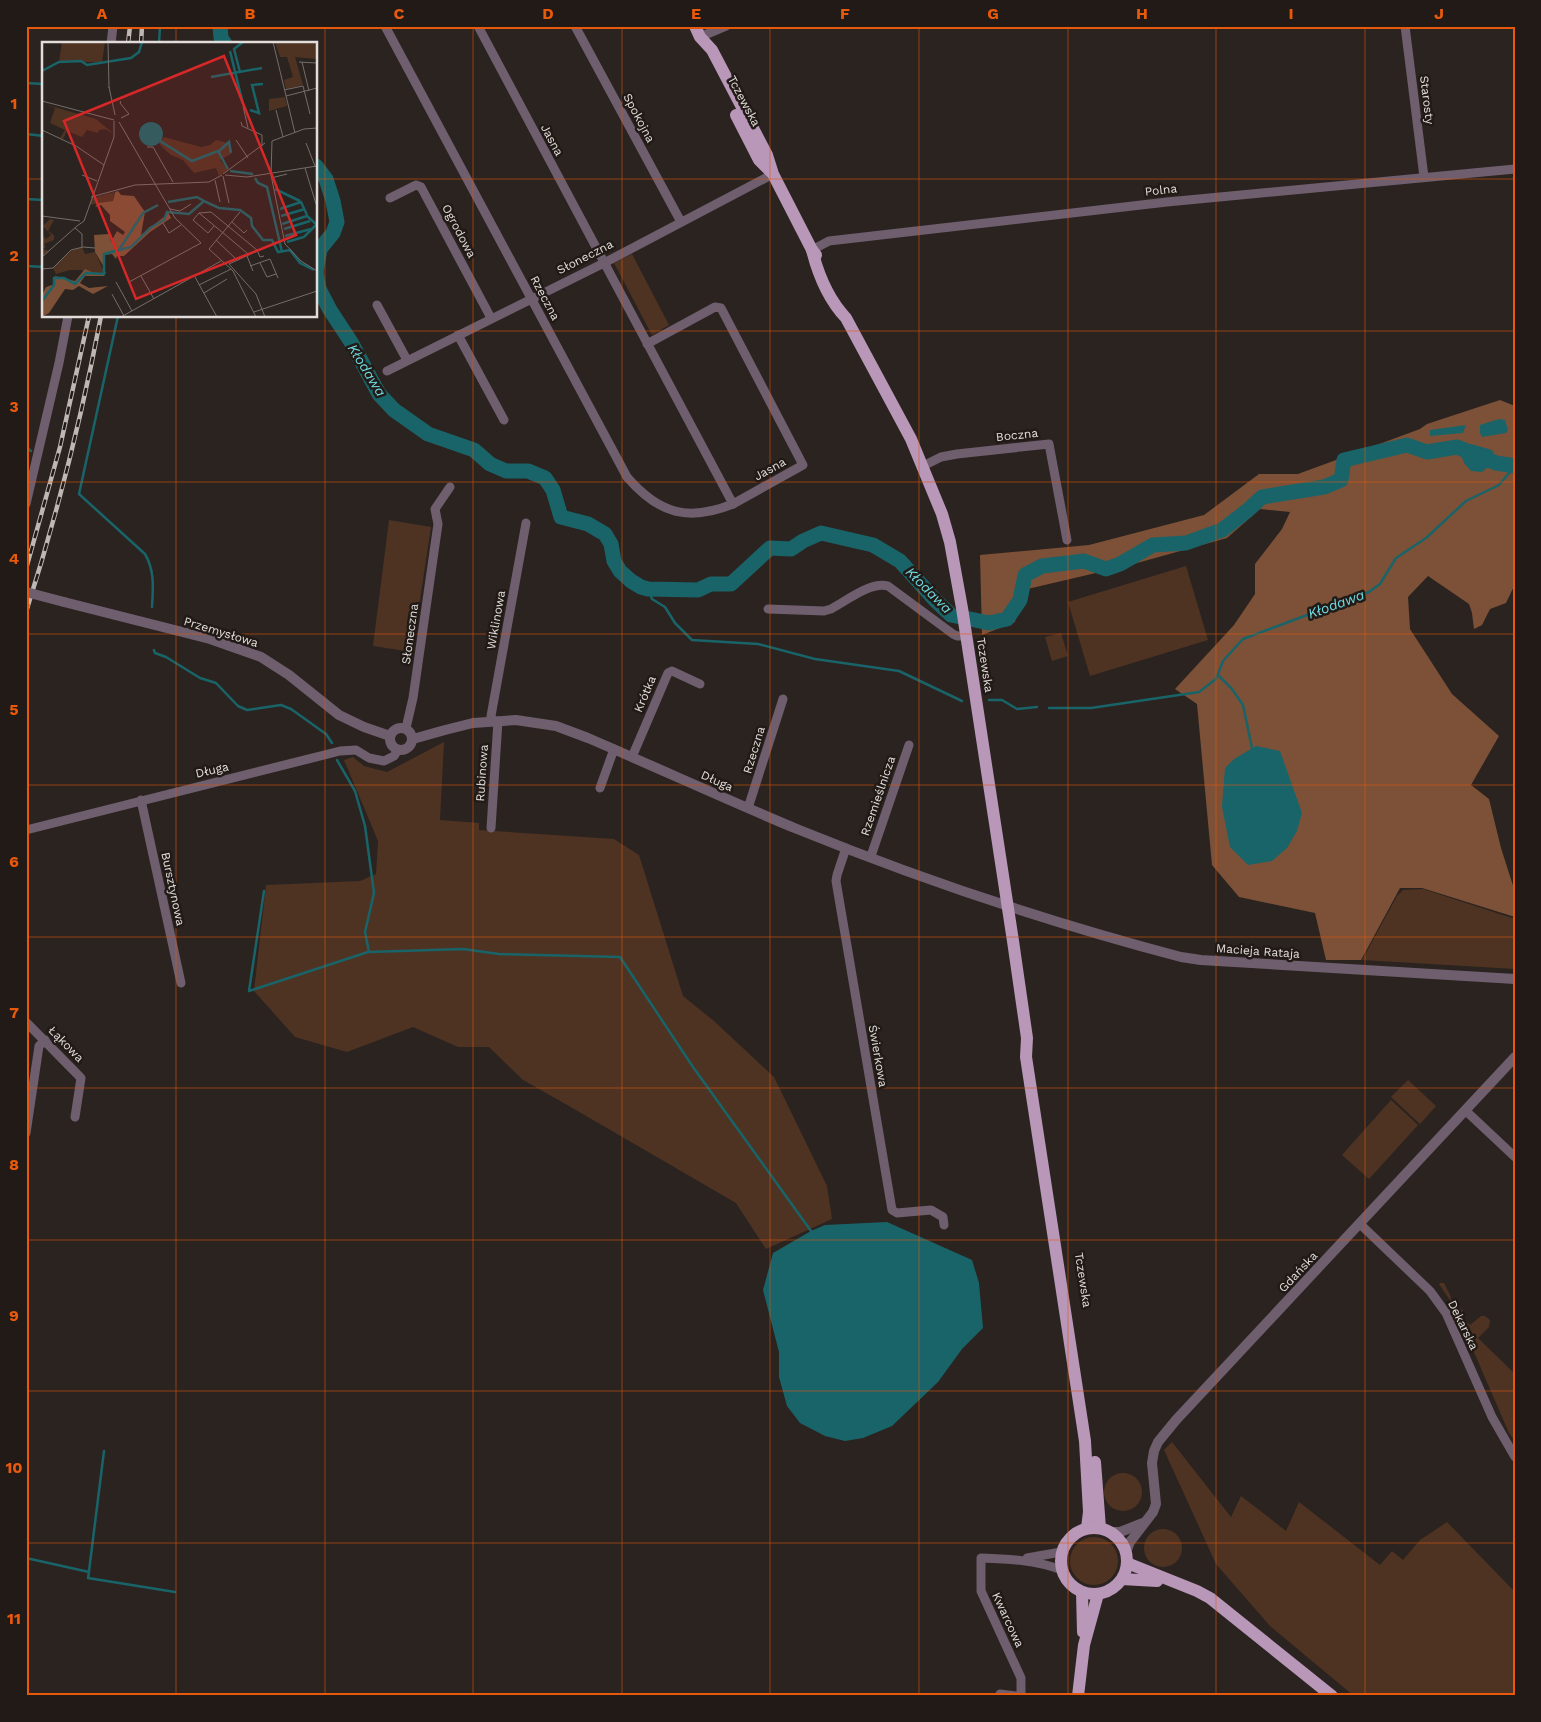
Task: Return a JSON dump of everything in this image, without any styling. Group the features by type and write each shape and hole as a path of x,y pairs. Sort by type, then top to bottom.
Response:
{"main road":[{"name":"Tczewska","path":"698,31 704,54 760,160 773,174 812,250 822,263 844,305 846,318 908,432 924,466 950,542 966,631 1027,1038 1034,1057 1106,1530"},
{"name":"Tczewska","path":"1027,1038 1026,1057 1085,1441 1089,1512 1087,1528"},
{"path":"1087,1528 1106,1530 1121,1541 1127,1557 1122,1579 1108,1591 1098,1594 1082,1592 1069,1583 1062,1570 1061,1552 1071,1536 1087,1528"},
{"path":"1127,1557 1174,1583 1197,1591 1217,1603 1332,1696"},
{"path":"1122,1579 1146,1579 1174,1583"},
{"path":"1082,1592 1084,1645"},
{"path":"1078,1696 1084,1645 1098,1594"}],"street":[{"path":"111,42 113,26"},
{"name":"Rzeczna","path":"385,26 622,469 636,487 652,500 687,514 711,512 733,504"},
{"name":"Jasna","path":"478,26 647,344 733,504 803,465 721,308 714,307 647,344"},
{"name":"Spokojna","path":"575,26 681,222"},
{"path":"698,31 726,26"},
{"name":"Starosty","path":"1405,26 1424,177"},
{"name":"Polna","path":"812,250 829,242 848,239 1167,202 1515,169"},
{"name":"Słoneczna","path":"387,371 604,263 773,174"},
{"name":"Ogrodowa","path":"390,198 416,185 421,187 491,318"},
{"path":"377,305 407,360"},
{"path":"26,504 68,318"},
{"path":"458,335 504,420"},
{"name":"Boczna","path":"924,466 942,457 957,454 1049,444 1067,540"},
{"name":"Słoneczna","path":"406,728 413,698 438,524 435,508 450,486"},
{"name":"Wiklinowa","path":"495,721 492,716 526,523"},
{"path":"768,609 824,611 871,587 883,585 888,586 953,634 957,636 966,631"},
{"name":"Przemysłowa","path":"26,592 210,639 261,657 289,675 339,715 364,727 390,736"},
{"name":"Krótka","path":"632,757 668,673 672,671 700,684"},
{"name":"Rzeczna","path":"748,808 783,700"},
{"name":"Długa","path":"26,830 340,751 356,750 369,758 384,761 394,756 398,750 409,747 412,740 455,727 495,721 531,722 556,726 846,848 1006,905"},
{"name":"Rubinowa","path":"491,828 495,721"},
{"path":"398,750 391,745 390,736 396,729 406,728 412,735 412,740"},
{"name":"Rzemieślnicza","path":"871,856 909,745"},
{"path":"600,788 614,749"},
{"name":"Bursztynowa","path":"141,800 181,983"},
{"name":"Świerkowa","path":"846,848 836,881 892,1210 897,1213 931,1210 943,1217 944,1225"},
{"name":"Macieja Rataja","path":"1006,905 1191,959 1515,979"},
{"name":"Łąkowa","path":"26,1022 81,1078 75,1117"},
{"path":"26,1133 39,1046 45,1040"},
{"name":"Gdańska","path":"1127,1557 1130,1542 1153,1512 1156,1504 1152,1462 1158,1442 1176,1420 1515,1057"},
{"path":"1466,1111 1515,1157"},
{"name":"Dekarska","path":"1360,1224 1430,1291 1446,1313 1492,1417 1515,1457"},
{"path":"1106,1530 1125,1531 1144,1522"},
{"name":"Kwarcowa","path":"1016,1559 1061,1552"},
{"name":"Kwarcowa","path":"1020,1696 1021,1678 981,1591 981,1558 1016,1559 1049,1565 1062,1570"},
{"path":"1000,1694 1016,1696"}],"shaded area":[{"path":"632,254 669,325 652,335 614,263"},
{"path":"1500,400 1515,406 1513,436 1515,437 1515,584 1506,603 1490,609 1482,625 1474,629 1469,604 1428,576 1408,597 1410,629 1452,694 1499,736 1471,785 1489,799 1501,848 1515,892 1515,917 1422,888 1400,888 1361,960 1326,960 1315,913 1239,897 1212,865 1197,704 1175,689 1234,625 1255,594 1255,564 1282,529 1290,512 1260,509 1227,538 1130,565 1019,591 1015,622 982,635 980,555 1089,545 1204,515 1259,474 1298,474 1420,429 1427,424"},
{"path":"389,520 431,527 412,652 373,646"},
{"path":"1186,566 1208,640 1090,676 1068,602"},
{"path":"1061,633 1068,656 1052,661 1045,637"},
{"path":"444,742 440,820 479,823 479,830 614,839 639,855 683,996 714,1021 774,1077 827,1186 832,1219 766,1249 736,1203 523,1080 489,1047 458,1047 413,1027 347,1052 295,1037 254,991 266,885 360,881 376,874 378,841 344,760 353,757 364,766 387,772"},
{"path":"1423,889 1515,919 1515,969 1362,960 1397,896 1403,890"},
{"path":"1408,1080 1436,1106 1420,1124 1391,1097"},
{"path":"1391,1100 1418,1125 1369,1179 1342,1155"},
{"path":"1440,1283 1444,1283 1450,1298 1464,1312 1461,1317 1470,1325 1481,1316 1485,1316 1490,1320 1489,1327 1478,1338 1515,1374 1515,1441 1509,1433 1454,1306"},
{"path":"1172,1442 1231,1517 1241,1496 1286,1531 1299,1502 1380,1565 1392,1551 1403,1560 1420,1540 1447,1522 1515,1592 1515,1696 1354,1696 1270,1626 1216,1564 1164,1450"},
{"path":"1123,1473 1130,1474 1136,1479 1141,1485 1141,1499 1136,1505 1130,1510 1123,1511 1116,1510 1110,1505 1105,1499 1104,1492 1105,1485 1110,1479 1116,1474"},
{"path":"1163,1529 1176,1535 1182,1548 1176,1561 1163,1567 1150,1561 1144,1548 1150,1535"},
{"path":"1094,1537 1103,1539 1111,1544 1116,1552 1118,1561 1116,1570 1111,1578 1103,1583 1094,1585 1085,1583 1077,1578 1072,1570 1070,1561 1072,1552 1077,1544 1085,1539"}],"water":[{"path":"1499,419 1505,420 1508,430 1506,433 1482,437 1480,425"},
{"path":"1466,425 1463,433 1430,436 1430,430"},
{"path":"1471,444 1492,450 1494,454 1488,467 1482,472 1471,471 1464,463 1460,452"},
{"path":"1256,746 1280,751 1302,813 1297,831 1287,848 1272,861 1248,865 1230,847 1222,807 1225,768 1234,759"},
{"path":"887,1222 972,1260 979,1283 983,1328 962,1349 938,1382 892,1426 863,1438 845,1441 825,1436 800,1423 787,1406 779,1377 779,1352 763,1290 773,1253 811,1231 825,1225"}],"waterway":[{"path":"159,42 160,26"},
{"name":"Kłodawa","path":"220,26 221,38 224,42"},
{"path":"26,83 42,84"},
{"path":"26,134 42,136"},
{"name":"Kłodawa","path":"318,169 326,179 337,222 333,233 320,249 318,260"},
{"path":"26,199 42,200"},
{"path":"26,266 42,267"},
{"name":"Kłodawa","path":"318,284 330,310 351,342 379,394 394,410 428,434 474,450 490,464 506,471 528,471 545,478 553,490 561,517 588,524 605,534 611,544 614,561 620,571 631,581 648,589 698,590 711,584 731,584 770,548 791,549 821,533 873,545 900,561 951,615 989,623 1007,619 1020,600 1025,575 1042,566 1084,561 1106,569 1120,564 1153,545 1186,543 1222,530 1262,497 1324,487 1341,480 1344,460 1407,445 1427,452 1457,447 1496,463 1515,466"},
{"path":"118,318 79,494 145,554 152,573 152,607"},
{"path":"26,447 31,451"},
{"name":"Kłodawa","path":"1049,708 1091,708 1199,692 1216,679 1223,661 1243,639 1369,592 1380,584 1396,558 1426,538 1466,501 1499,485 1515,466"},
{"name":"Kłodawa","path":"648,589 652,599 665,607 675,623 692,640 758,644 815,659 899,671 962,701"},
{"path":"154,650 155,653 166,657 200,678 216,683 238,706 247,710 281,705 291,709 326,734 332,743"},
{"path":"1218,675 1232,689 1243,705 1252,748"},
{"name":"Kłodawa","path":"989,700 1002,700 1017,709 1037,707"},
{"path":"337,760 355,791 365,826 374,893 365,932 369,952 463,949 499,954 620,957 693,1067 811,1231"},
{"path":"264,891 249,991 368,952"},
{"path":"89,1571 104,1451"},
{"path":"26,1558 89,1572 88,1578 175,1592"}],"railway":[{"path":"128,42 130,26"},
{"path":"141,42 142,26"},
{"path":"26,569 60,447 89,318"},
{"path":"26,612 68,465 86,391 101,318"}]}
